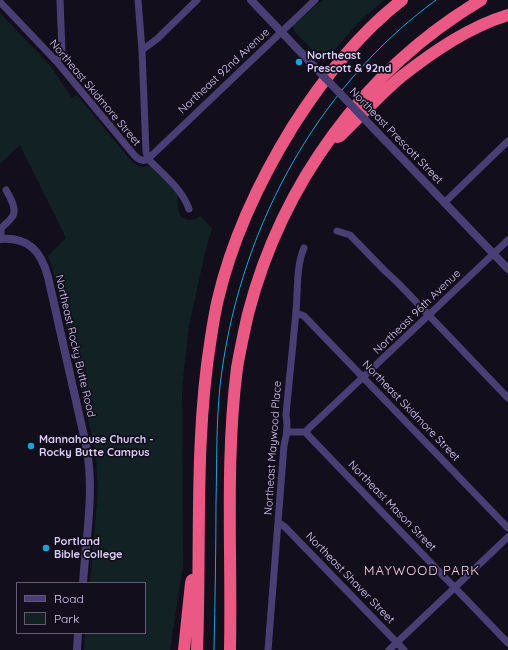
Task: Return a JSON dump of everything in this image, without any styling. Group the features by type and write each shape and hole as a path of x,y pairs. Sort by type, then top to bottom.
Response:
{"highway":[{"path":"198,650 200,451 204,384 218,299 231,257 246,216 265,176 286,137 302,112 351,48 402,0"},
{"path":"230,650 230,496 232,426 237,368 252,298 262,265 292,199 314,161 362,98 378,81 424,40 444,24 481,0"},
{"path":"327,142 340,136 402,76 430,56 468,32 508,15"},
{"path":"184,650 191,583 198,571"}],"street":[{"path":"57,62 62,55 60,0"},
{"path":"138,0 142,50 146,152 148,159"},
{"path":"142,50 157,39 197,0"},
{"name":"Northeast Prescott Street","path":"251,0 508,269"},
{"name":"Northeast 92nd Avenue","path":"148,159 315,0"},
{"name":"Northeast Skidmore Street","path":"0,2 57,62 135,156 138,159 148,159 178,189 185,199 189,209"},
{"path":"444,203 508,141"},
{"path":"0,239 1,229 14,214 11,199 6,190"},
{"path":"337,231 350,235 508,398"},
{"name":"Northeast Rocky Butte Road","path":"0,239 9,238 20,241 35,250 43,261 50,285 86,445 90,470 90,499 82,582"},
{"name":"Northeast 96th Avenue","path":"305,432 508,240"},
{"name":"Northeast Maywood Place","path":"268,650 284,446 288,424 286,415 299,270 301,255 304,248"},
{"name":"Northeast Skidmore Street","path":"296,313 304,316 508,528"},
{"path":"287,432 305,432"},
{"name":"Northeast Mason Street","path":"305,432 508,643"},
{"name":"Northeast Shaver Street","path":"279,523 285,527 404,650"},
{"path":"389,650 508,537"},
{"path":"77,650 78,634"}],"green space":[{"path":"322,0 384,0 358,23 324,62 294,31 292,26"},
{"path":"0,13 50,65 72,98 77,95 133,163 140,167 153,166 176,191 178,208 181,216 184,219 189,220 200,216 212,228 189,325 182,389 183,566 170,650 84,650 85,634 146,634 146,582 90,582 98,490 96,458 53,270 48,256 66,238 20,145 0,164"}],"tram line":[{"path":"214,650 217,444 220,386 229,330 244,275 263,222 288,170 318,122 353,77 392,36 436,0"}],"place":[{"name":"Northeast Prescott & 92nd","path":"299,62"},
{"name":"Mannahouse Church - Rocky Butte Campus","path":"31,446"},
{"name":"Portland Bible College","path":"46,548"}],"district":[{"name":"MAYWOOD PARK","path":"422,571"}]}
